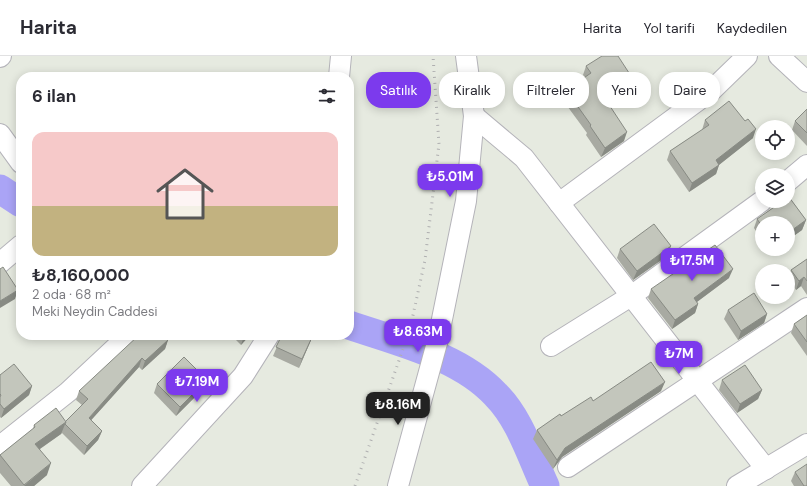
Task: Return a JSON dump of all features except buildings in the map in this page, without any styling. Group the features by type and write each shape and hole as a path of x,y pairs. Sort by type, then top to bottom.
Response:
{"street":[{"path":"339,72 341,56"},
{"path":"399,485 438,340 466,201 474,116 466,56"},
{"path":"559,203 711,91 747,56"},
{"path":"778,56 807,82"},
{"path":"474,116 524,158 697,382 766,468"},
{"path":"0,134 16,156"},
{"path":"795,175 807,165"},
{"path":"551,346 630,296 755,206"},
{"path":"0,263 16,249"},
{"path":"568,467 807,308"},
{"path":"0,446 68,392 124,340"},
{"path":"142,486 243,376 266,340"},
{"path":"737,486 807,444"}],"waterway":[{"path":"0,189 16,200"},
{"path":"354,327 408,344 447,360 481,381 496,395 512,415 545,486"}],"railway":[{"path":"355,486 410,329 425,260 439,144 433,56"}]}
